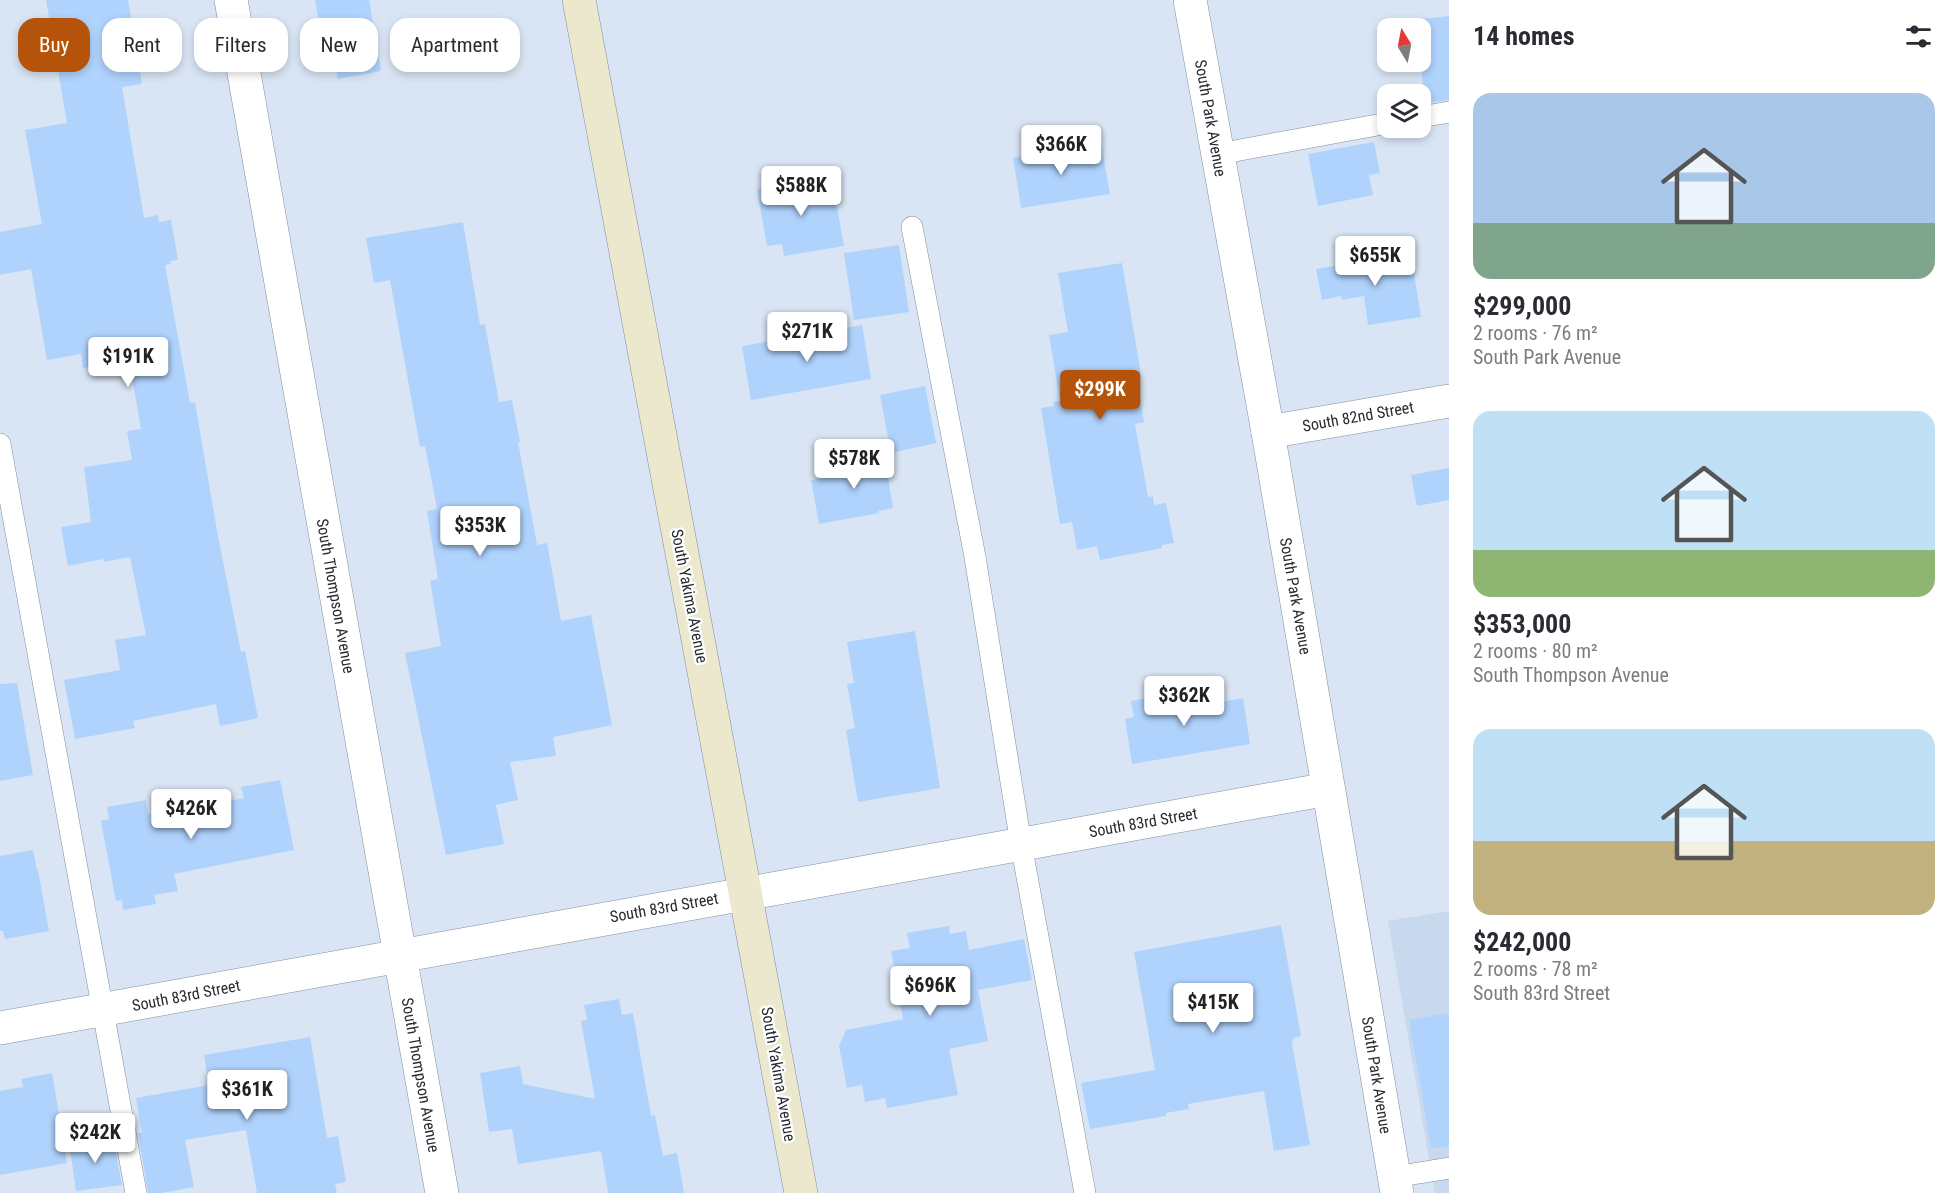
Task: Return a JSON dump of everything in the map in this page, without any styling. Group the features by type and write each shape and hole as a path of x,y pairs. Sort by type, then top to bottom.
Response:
{"main road":[{"name":"South Yakima Avenue","path":"579,0 801,1193"}],"street":[{"name":"South Thompson Avenue","path":"231,0 442,1193"},
{"name":"South Park Avenue","path":"1190,0 1268,432 1395,1185"},
{"name":"South 82nd Street","path":"1268,432 1449,401"},
{"name":"South 83rd Street","path":"0,1028 1329,789"}],"lane":[{"path":"1431,115 1449,112"},
{"path":"1218,154 1377,125"},
{"path":"912,227 975,557 1021,844 1085,1193"},
{"path":"0,444 136,1193"},
{"path":"1395,1185 1449,1168"}],"shaded area":[{"path":"1449,911 1449,1193 1435,1193 1388,921"}],"building":[{"path":"46,0 128,0 131,18 102,18 102,72 140,72 142,84 122,87 144,218 158,215 159,222 171,220 178,260 170,261 171,264 165,265 190,403 195,402 241,652 245,651 258,718 220,726 216,704 133,721 135,728 75,739 64,680 120,670 115,640 146,635 130,557 104,562 103,559 68,566 61,527 91,522 84,467 132,460 127,431 141,429 129,360 83,368 81,354 47,360 31,269 0,275 0,232 42,224 25,130 67,123 58,72 90,72 90,18 49,18"},
{"path":"315,0 369,0 372,18 318,18"},
{"path":"1449,16 1449,100 1431,102 1431,84 1423,84 1421,72 1431,72 1431,18"},
{"path":"378,53 381,71 378,72"},
{"path":"337,72 376,72 338,79"},
{"path":"1374,142 1380,173 1369,175 1373,195 1318,206 1308,154"},
{"path":"1101,143 1110,194 1021,208 1013,158"},
{"path":"832,178 844,246 784,256 782,244 767,246 757,189"},
{"path":"463,222 480,325 485,324 499,402 512,400 537,545 547,543 561,621 591,615 612,725 553,737 556,756 510,762 518,800 496,805 504,844 446,855 405,653 441,646 430,581 438,579 427,511 437,509 425,446 420,447 390,280 374,283 366,238"},
{"path":"899,245 909,312 854,320 844,253"},
{"path":"1411,254 1421,317 1368,325 1364,296 1342,300 1341,296 1322,300 1316,269"},
{"path":"1122,263 1141,374 1136,375 1144,422 1135,424 1148,497 1153,496 1154,505 1166,503 1174,543 1162,545 1162,548 1100,560 1097,546 1077,550 1072,522 1060,524 1041,408 1054,406 1053,402 1060,401 1049,335 1068,332 1058,273"},
{"path":"862,325 871,379 751,400 742,346"},
{"path":"925,386 936,443 891,453 880,395"},
{"path":"884,453 893,508 878,511 879,513 819,524 811,480 840,475 837,461"},
{"path":"1449,468 1449,500 1417,506 1411,475"},
{"path":"915,631 940,788 858,802 846,730 855,728 847,684 854,683 847,642"},
{"path":"17,683 33,775 0,781 0,684"},
{"path":"1192,691 1195,707 1243,698 1250,744 1132,764 1125,719 1134,717 1131,701"},
{"path":"280,780 294,850 174,874 178,891 154,895 156,904 123,910 122,900 116,901 101,821 109,819 107,807 146,800 148,814 163,811 164,814 244,798 241,787"},
{"path":"33,850 49,931 5,939 3,931 0,931 0,856"},
{"path":"1281,925 1301,1036 1293,1038 1292,1043 1310,1145 1274,1151 1264,1091 1188,1104 1189,1109 1166,1113 1166,1116 1090,1129 1081,1083 1155,1070 1134,952"},
{"path":"949,926 950,934 966,931 969,950 1024,939 1032,980 978,990 988,1041 949,1049 958,1095 887,1108 885,1098 865,1102 862,1085 847,1088 839,1046 846,1030 903,1019 891,951 910,948 907,933"},
{"path":"619,999 622,1015 633,1013 651,1116 655,1115 663,1156 677,1153 684,1193 608,1193 601,1151 518,1164 512,1129 489,1132 480,1073 520,1066 523,1084 595,1099 581,1021 587,1020 584,1005"},
{"path":"1449,1013 1449,1147 1431,1148 1409,1020"},
{"path":"310,1037 327,1138 338,1136 346,1182 335,1184 337,1193 257,1193 246,1130 185,1140 194,1187 162,1193 148,1193 138,1133 142,1133 136,1098 209,1085 204,1055"},
{"path":"52,1073 67,1163 0,1175 0,1091 23,1087 21,1079"},
{"path":"113,1137 122,1185 76,1191 69,1142"}]}
